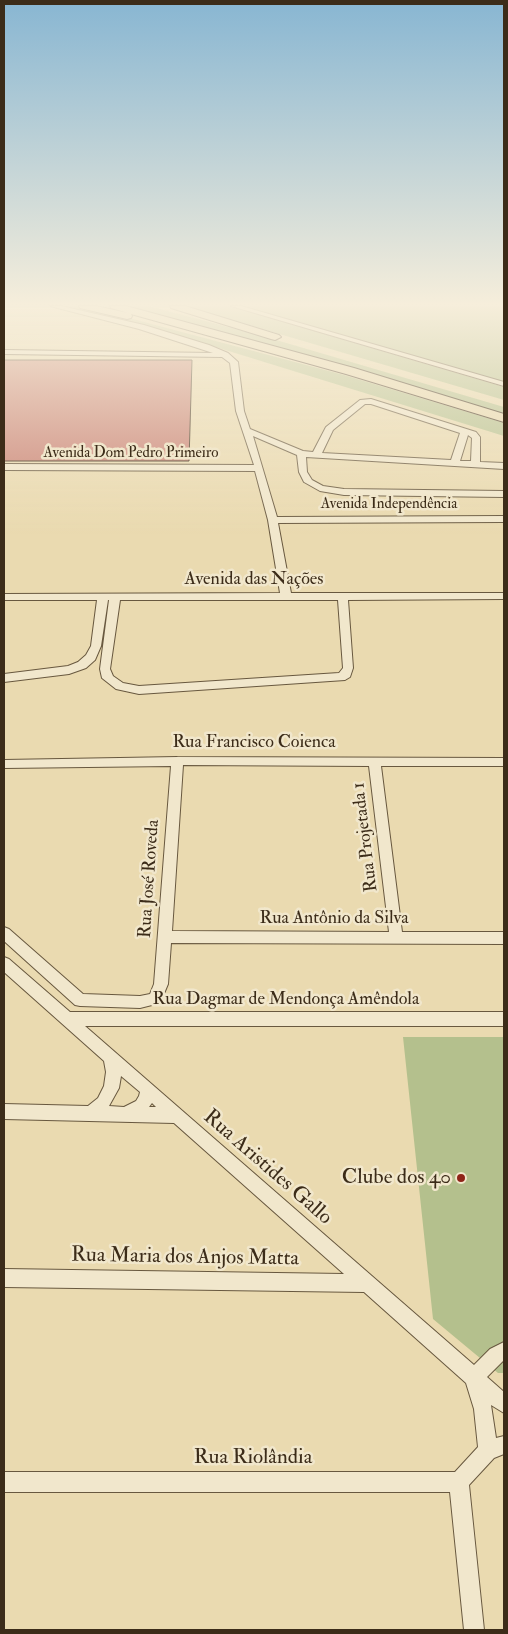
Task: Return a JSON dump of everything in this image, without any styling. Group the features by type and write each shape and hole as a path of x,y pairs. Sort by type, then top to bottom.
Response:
{"highway":[{"path":"387,382 504,418"}],"street":[{"path":"237,382 240,411 259,468 273,520 286,596"},
{"path":"316,455 325,436 340,421 363,402 375,402 465,430 476,437 475,464"},
{"path":"246,430 301,454 504,466"},
{"path":"455,463 465,430"},
{"path":"301,454 304,472 309,482 320,488 344,492 504,494"},
{"name":"Avenida Dom Pedro Primeiro","path":"4,467 259,468"},
{"name":"Avenida Independência","path":"273,520 504,519"},
{"path":"4,678 69,670 82,665 91,657 96,646 103,596"},
{"path":"115,596 105,669 108,678 120,686 138,690 341,677 346,674 348,668 343,596"},
{"name":"Avenida das Nações","path":"4,597 504,596"},
{"name":"Rua Francisco Coienca","path":"4,764 19,762 177,761 504,762"},
{"name":"Rua José Roveda","path":"4,933 80,1000 148,1002 155,998 161,984 177,761"},
{"name":"Rua Projetada 1","path":"374,761 396,938"},
{"name":"Rua Antônio da Silva","path":"164,937 504,938"},
{"name":"Rua Aristides Gallo","path":"4,963 174,1115 504,1404"},
{"name":"Rua Dagmar de Mendonça Amêndola","path":"68,1019 504,1019"},
{"path":"91,1114 103,1103 112,1088 114,1072 111,1057"},
{"path":"124,1114 133,1112 141,1106 146,1099 148,1090"},
{"path":"4,1112 174,1115"},
{"name":"Rua Maria dos Anjos Matta","path":"4,1278 366,1283"},
{"path":"474,1630 459,1482 496,1448 474,1378 496,1355 504,1351"},
{"name":"Rua Riolândia","path":"4,1482 459,1482"}],"green space":[{"path":"330,382 368,382 504,423 504,436"},
{"path":"389,382 420,382 504,407 504,415"},
{"path":"444,382 488,382 504,387 504,400"},
{"name":"Clube dos 40","path":"403,1037 504,1037 504,1373 498,1373 433,1319"}],"building":[{"path":"4,382 191,382 189,461 4,461"}],"place":[{"name":"Clube dos 40","path":"461,1178"}]}
